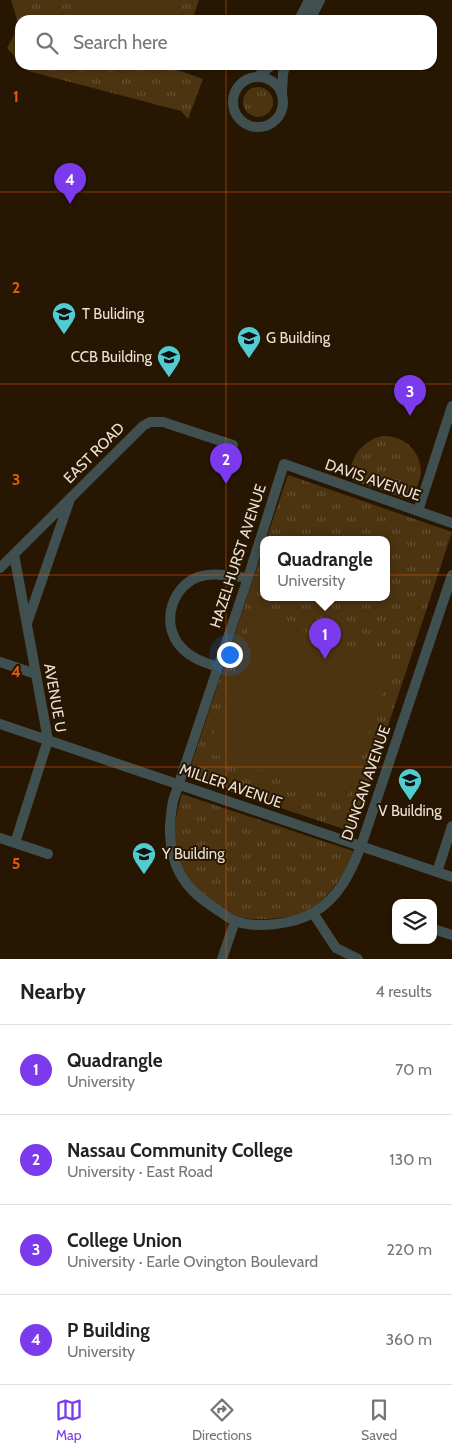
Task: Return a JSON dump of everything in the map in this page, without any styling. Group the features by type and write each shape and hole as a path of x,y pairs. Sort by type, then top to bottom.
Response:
{"street":[{"path":"301,15 308,0"},
{"path":"312,15 320,0"},
{"path":"266,70 258,76 245,80 235,92 233,100 238,116 244,122 258,127 272,123 282,112 285,70"},
{"path":"258,76 273,81 279,87 282,94"},
{"path":"418,511 452,406"},
{"name":"EAST ROAD","path":"0,568 142,426 150,422 163,422 233,446"},
{"name":"DAVIS AVENUE","path":"284,464 452,523"},
{"name":"HAZELHURST AVENUE","path":"261,536 284,464"},
{"path":"26,624 70,498"},
{"name":"HAZELHURST AVENUE","path":"235,921 198,898 184,880 176,864 171,846 169,826 173,801 260,540"},
{"name":"AVENUE U","path":"14,554 48,740 15,843"},
{"path":"218,668 196,659 179,645 170,626 172,605 182,588 197,578 214,574 248,578"},
{"name":"DUNCAN AVENUE","path":"235,921 260,925 294,921 314,913 333,896 346,880 361,846 452,574"},
{"path":"0,662 36,674"},
{"name":"MILLER AVENUE","path":"0,724 452,877"},
{"path":"437,872 452,826"},
{"path":"0,838 48,854"},
{"path":"314,913 336,948 358,959"},
{"path":"222,959 235,921"},
{"path":"437,930 452,935"}],"green space":[{"path":"11,0 199,0 194,15 16,15"},
{"path":"90,0 162,0 158,15 86,15"},
{"path":"15,33 15,57 7,48"},
{"path":"178,70 203,79 188,119 181,111 28,71"},
{"path":"258,87 264,88 272,96 272,108 264,116 258,117 252,116 244,108 243,102 244,96 252,88"},
{"path":"382,436 390,436 404,441 418,457 421,475 413,498 407,499 353,481 351,466 357,452 368,442"},
{"path":"288,475 452,532 353,832 187,777 260,559 260,601 390,601 390,536 267,536"},
{"path":"254,614 393,662 346,800 207,752"},
{"path":"182,794 353,851 349,865 342,877 326,896 305,912 270,919 250,919 234,916 209,901 194,886 179,861 175,844 175,828"}],"place":[{"name":"P Building","path":"70,204"},
{"name":"T Buliding","path":"64,335"},
{"name":"G Building","path":"249,359"},
{"name":"CCB Building","path":"169,378"},
{"name":"College Union","path":"410,416"},
{"name":"Nassau Community College","path":"226,484"},
{"name":"Quadrangle","path":"325,659"},
{"name":"V Building","path":"410,801"},
{"name":"Y Building","path":"144,875"}]}
